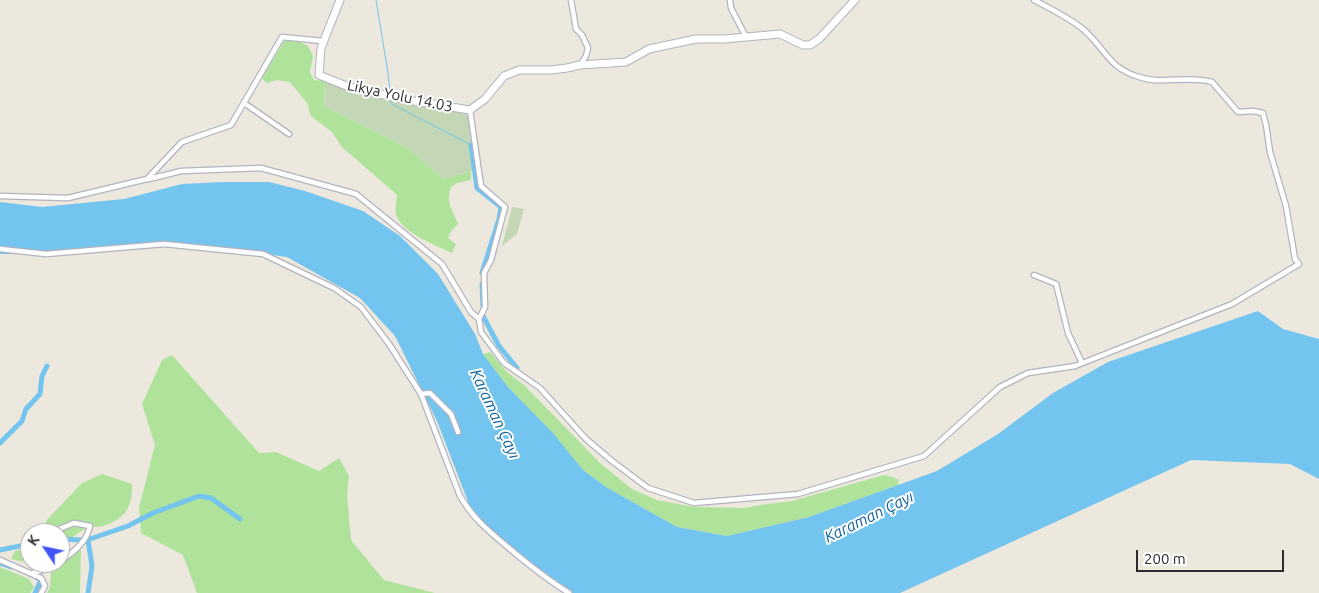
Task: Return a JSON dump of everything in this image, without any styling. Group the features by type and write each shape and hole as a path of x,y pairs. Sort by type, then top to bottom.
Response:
{"street":[{"name":"Likya Yolu 14.03","path":"340,0 321,48 319,74 349,87 407,100 470,110"},
{"path":"571,0 576,29 582,35 588,48 586,56 580,65"},
{"path":"730,0 731,8 746,37"},
{"path":"854,0 819,39 810,45 803,45 780,34 696,39 649,49 626,62 613,61 567,68 519,70 504,76 485,99 470,110 481,186 505,208 491,260 484,273 485,308 479,319 481,332 504,363 540,388 586,439 612,462 648,488 694,503 798,494 924,456 1000,387 1028,373 1075,366 1232,304 1299,264 1295,259 1286,206 1270,152 1263,113 1259,111 1238,112 1212,82 1182,79 1159,80 1132,75 1113,64 1085,32 1034,0"},
{"path":"147,179 182,142 231,125 282,37 323,41"},
{"path":"244,103 289,134"},
{"path":"0,196 68,198 181,171 261,168 356,194 442,264 471,312 479,319"},
{"path":"0,249 46,254 164,244 263,254 334,288 361,307 389,344 421,394 460,496 468,511 478,523 545,578 569,593"},
{"path":"1034,275 1056,284 1068,333 1082,363"},
{"path":"421,394 430,393 451,414 458,432"},
{"path":"70,525 74,524 90,526 82,543 70,555"},
{"path":"0,560 20,568"},
{"path":"33,573 44,581 45,586 41,593"}],"green space":[{"path":"285,40 298,41 308,46 313,56 310,72 314,80 325,81 324,106 408,148 444,179 471,171 471,180 457,183 451,187 449,193 450,206 458,224 451,231 448,238 456,244 452,253 422,239 402,224 396,213 397,195 342,147 332,132 311,116 307,103 290,82 277,80 267,83 262,78"},
{"path":"325,81 350,92 403,104 468,113 477,169 444,179 408,148 324,106"},
{"path":"512,207 524,209 517,234 502,246"},
{"path":"490,352 507,372 524,385 600,463 632,489 657,500 694,507 744,508 792,501 884,475 899,480 898,485 809,517 727,536 677,527 606,487 583,470 553,433 508,387 483,354"},
{"path":"172,355 259,453 276,452 319,471 339,458 349,476 347,495 351,540 384,580 435,593 197,593 183,555 141,533 139,508 155,445 142,404 162,360"},
{"path":"102,474 132,484 131,499 126,511 117,520 103,526 83,530 70,540 70,523 46,523 82,483"},
{"path":"20,550 20,561 11,559 15,551"},
{"path":"81,550 80,593 47,593 50,587 50,573 70,573 70,552"},
{"path":"0,567 29,579 34,587 30,593 0,593"}],"water":[{"name":"Karaman Çayı","path":"269,182 305,191 363,211 400,236 438,274 475,334 483,354 508,387 553,433 583,470 606,487 677,527 727,536 809,517 937,471 998,434 1053,393 1108,362 1258,311 1283,329 1319,339 1319,479 1290,464 1191,460 900,593 570,593 512,555 472,512 437,421 395,336 360,298 287,257 177,242 59,254 0,254 0,202 42,207 124,199 182,184"}],"waterway":[{"path":"376,0 390,92"},
{"path":"391,101 392,104 471,145"},
{"path":"471,145 477,188 501,207 482,273"},
{"path":"482,284 483,307"},
{"path":"483,316 499,346 517,368"},
{"path":"0,443 22,421 26,409 40,394 42,376 47,366"},
{"path":"87,540 128,526 153,513 199,496 211,498 240,519"},
{"path":"70,539 81,540"},
{"path":"88,540 92,566 88,593"},
{"path":"0,550 20,546"},
{"path":"0,563 11,567"},
{"path":"35,593 41,580 37,578"}]}
